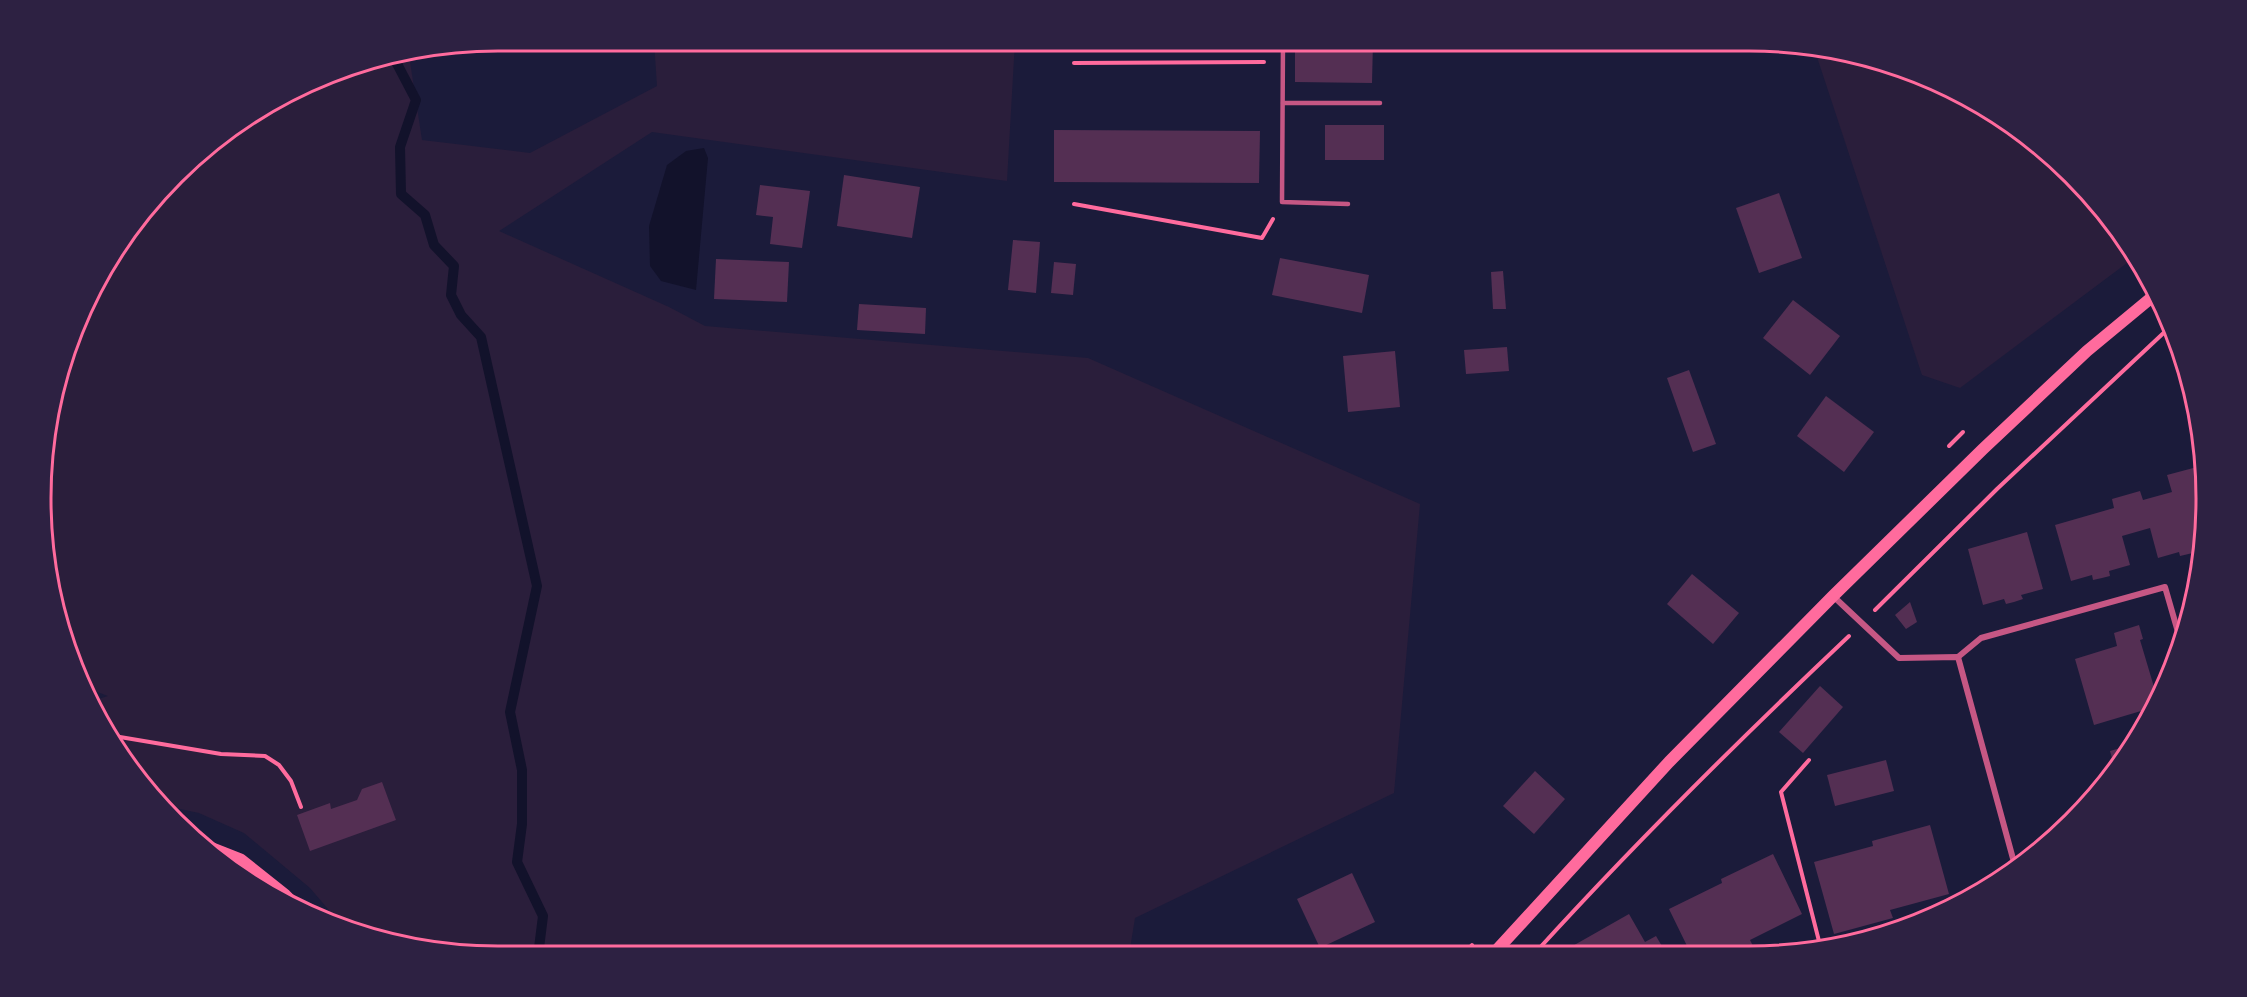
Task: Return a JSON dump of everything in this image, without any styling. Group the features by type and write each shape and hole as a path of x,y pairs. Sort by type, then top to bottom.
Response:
{"highway":[{"path":"235,860 251,872"}],"main road":[{"path":"1501,946 1669,762 1833,596 2087,351 2149,299"}],"street":[{"path":"1833,596 1899,658 1958,657 1981,638 2165,587 2177,625"},
{"path":"1958,657 2013,860"}],"lane":[{"path":"1283,51 1282,202 1348,204"},
{"path":"1283,103 1380,103"}],"path":[{"path":"1074,63 1283,62"},
{"path":"1074,204 1262,238 1282,202"},
{"path":"120,737 221,754 265,756 279,765 291,781 301,807"},
{"path":"1809,760 1781,792 1819,940"}],"shaded area":[{"path":"655,51 1014,51 1007,181 652,132 499,231 669,307 705,326 1088,358 1420,504 1394,793 1135,918 1130,946 498,946 440,942 383,931 332,914 310,888 244,833 199,813 175,808 143,771 126,747 99,699 108,696 95,691 85,670 66,614 52,528 52,469 66,383 85,327 126,250 162,203 203,162 226,143 250,126 301,97 327,85 383,66 410,60 422,140 530,153 657,86"},
{"path":"1817,57 1864,66 1920,85 1997,126 2021,143 2065,182 2104,226 2128,262 1960,388 1922,375"},
{"path":"704,148 708,158 696,290 661,281 650,266 649,226 667,165 686,151"}],"building":[{"path":"1295,51 1373,51 1372,83 1295,82"},
{"path":"1325,125 1384,125 1384,160 1325,160"},
{"path":"1054,130 1260,131 1259,183 1054,182"},
{"path":"844,175 920,187 912,238 837,226"},
{"path":"760,185 810,191 802,248 770,244 773,217 756,215"},
{"path":"1779,193 1802,258 1759,273 1736,208"},
{"path":"1013,240 1040,242 1036,293 1008,290"},
{"path":"1280,258 1369,275 1362,313 1272,295"},
{"path":"716,259 789,262 787,302 714,299"},
{"path":"1054,262 1076,264 1073,295 1051,293"},
{"path":"1503,271 1506,309 1493,309 1491,272"},
{"path":"1793,300 1840,336 1810,375 1763,338"},
{"path":"859,304 926,308 925,334 857,330"},
{"path":"1507,347 1509,371 1466,374 1464,350"},
{"path":"1395,351 1400,407 1348,412 1343,356"},
{"path":"1689,370 1716,444 1693,452 1667,378"},
{"path":"1826,396 1874,432 1844,472 1797,436"},
{"path":"2195,468 2196,498 2192,553 2180,556 2179,552 2158,558 2150,528 2122,536 2130,565 2109,571 2110,576 2093,580 2092,575 2071,581 2055,525 2114,508 2112,499 2140,491 2143,500 2172,492 2167,475"},
{"path":"2027,532 2043,589 2021,595 2023,599 2014,602 2006,604 2004,599 1983,605 1968,549"},
{"path":"1692,574 1739,613 1713,644 1667,604"},
{"path":"1910,602 1917,622 1906,629 1895,615"},
{"path":"2139,625 2143,639 2140,640 2154,687 2142,711 2094,725 2075,659 2117,646 2114,633"},
{"path":"1820,686 1843,707 1803,753 1779,732"},
{"path":"2120,748 2112,759 2110,751"},
{"path":"1886,760 1894,791 1835,806 1827,775"},
{"path":"1535,771 1565,799 1534,834 1503,806"},
{"path":"382,782 396,820 310,851 297,815 330,803 331,809 357,800 362,789"},
{"path":"1930,825 1949,894 1890,910 1893,918 1834,934 1814,862 1873,846 1872,841"},
{"path":"1773,854 1802,914 1750,940 1753,946 1687,946 1669,909 1722,883 1721,879"},
{"path":"1352,873 1375,922 1324,946 1319,946 1297,899"},
{"path":"1629,914 1645,942 1656,936 1662,946 1573,946"}],"waterway":[{"path":"397,63 416,100 400,147 401,194 425,215 434,245 454,266 451,295 461,315 481,337 537,586 510,712 522,770 522,824 517,862 543,916 539,946"}]}
